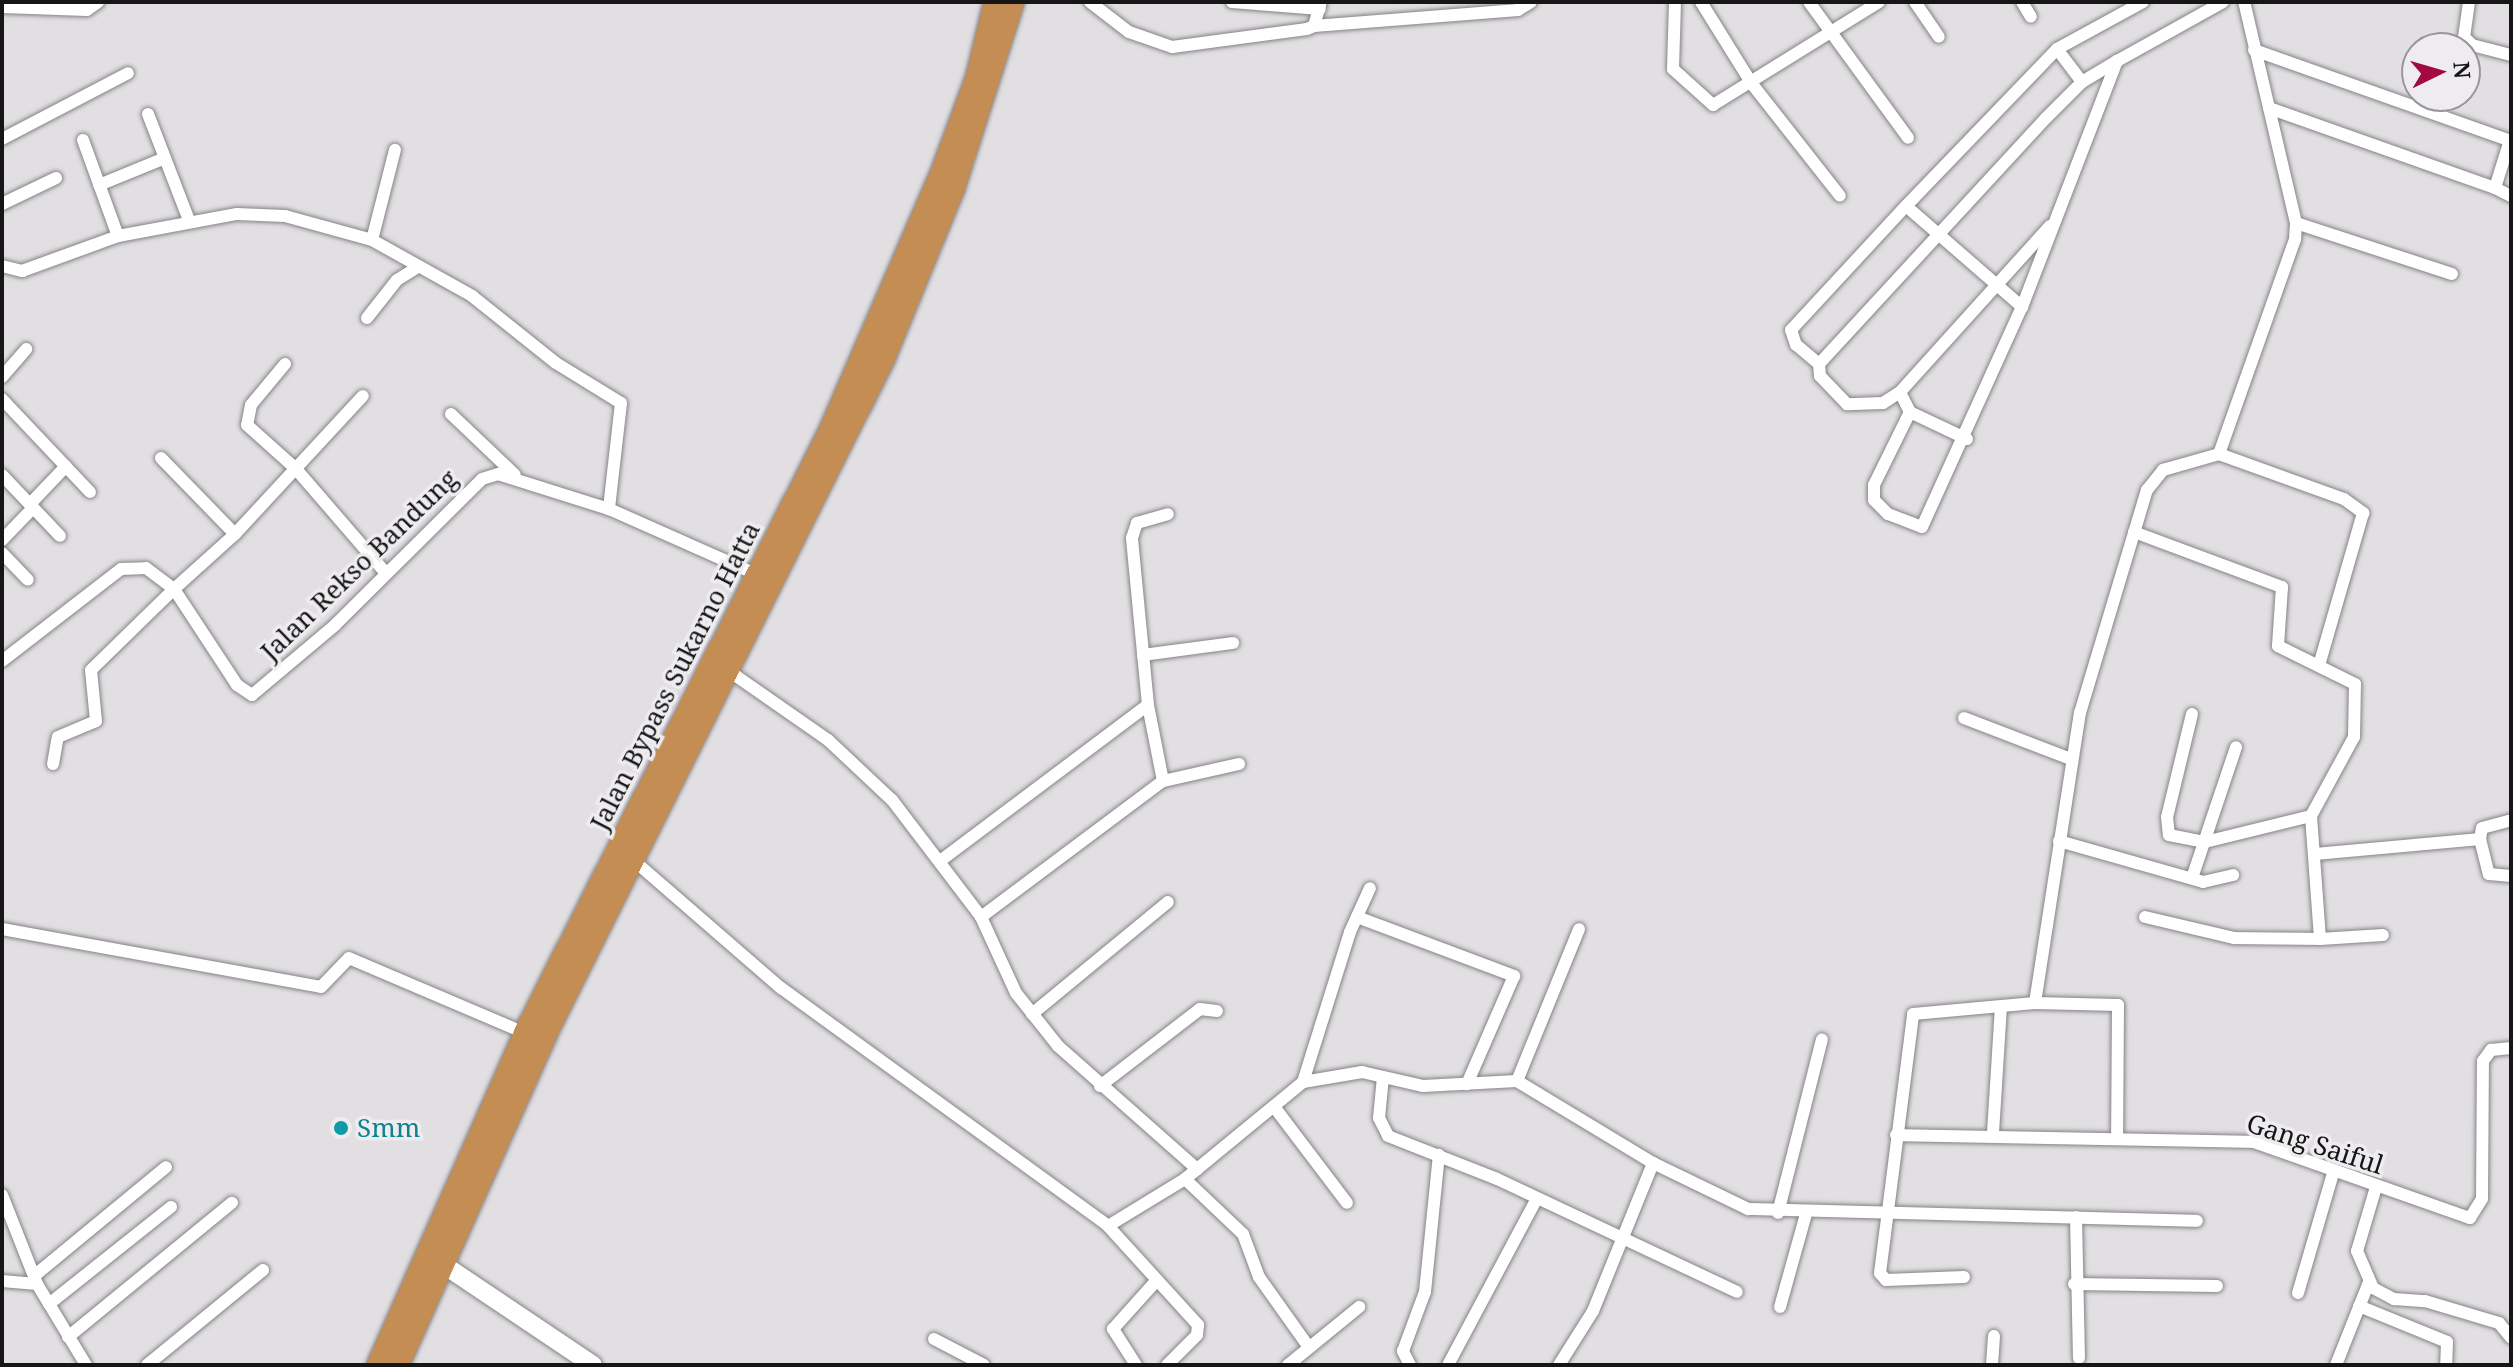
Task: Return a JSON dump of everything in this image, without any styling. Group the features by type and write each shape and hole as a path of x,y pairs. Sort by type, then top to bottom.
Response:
{"highway":[{"name":"Jalan Bypass Sukarno Hatta","path":"378,1365 525,1033 829,433 943,169 977,77 995,2"},
{"name":"Jalan Bypass Sukarno Hatta","path":"398,1365 441,1263 632,859 729,671 921,271 982,110 1013,2"}],"street":[{"path":"2,7 87,10 98,2"},
{"path":"1090,2 1129,32 1172,47 1451,8 1518,10 1531,2"},
{"path":"1232,2 1321,5 1314,26"},
{"path":"1675,2 1670,35 1677,77 1713,105 1752,84 1828,32 1879,2"},
{"path":"1701,2 1752,84 1840,196"},
{"path":"1809,2 1908,138"},
{"path":"1915,2 1939,37"},
{"path":"2022,2 2031,17"},
{"path":"2055,221 1900,392 1883,403 1847,404 1820,376 1819,364 1796,345 1791,330 2057,49 2143,2"},
{"path":"1819,364 1935,235 2082,82 2223,2"},
{"path":"2219,454 2232,431 2296,223 2244,2"},
{"path":"2469,2 2464,37 2472,45 2511,55"},
{"path":"2057,49 2082,82"},
{"path":"2254,50 2510,140 2495,188"},
{"path":"1910,412 1874,485 1874,500 1907,523 1922,527 1967,439 2022,307 2117,61"},
{"path":"2,139 128,73"},
{"path":"2269,108 2511,196"},
{"path":"148,114 189,220"},
{"path":"83,140 118,236"},
{"path":"372,240 395,150"},
{"path":"99,185 165,158"},
{"path":"2,204 56,178"},
{"path":"1906,206 1935,235 2022,307"},
{"path":"2,266 30,269 118,236 189,220 285,216 372,240 419,266 621,403 609,509"},
{"path":"2296,223 2452,274"},
{"path":"367,318 397,280 419,266"},
{"path":"2,377 26,349"},
{"path":"285,364 251,405 247,425 296,469 385,572"},
{"path":"1900,392 1910,412 1967,439"},
{"path":"53,764 58,737 96,721 91,670 235,534 363,396"},
{"path":"2,399 90,492"},
{"path":"451,414 515,475 609,509 758,575"},
{"path":"2035,1003 2071,759 2092,658 2153,476 2219,454 2344,499 2363,513 2319,665"},
{"path":"161,458 235,534"},
{"path":"2,540 66,466"},
{"path":"2,475 60,536"},
{"name":"Jalan Rekso Bandung","path":"174,589 237,685 252,695 482,479 515,475"},
{"path":"1163,781 1148,705 1132,528 1168,514"},
{"path":"2134,532 2282,587 2278,646 2346,675 2359,698 2354,737 2311,816 2320,939"},
{"path":"2,553 28,580"},
{"path":"2,661 121,569 146,568 174,589"},
{"path":"1143,655 1233,643"},
{"path":"729,671 828,740 892,800 981,917 1032,1014 1100,1086 1197,1169"},
{"path":"940,861 1148,705"},
{"path":"2192,714 2167,817 2177,840 2205,842 2311,816"},
{"path":"1964,718 2071,759"},
{"path":"2192,878 2236,747"},
{"path":"981,917 1163,781 1239,764"},
{"path":"2511,820 2482,828 2480,839 2489,874 2511,876"},
{"path":"2315,854 2480,839"},
{"path":"2059,841 2192,878 2233,875"},
{"path":"632,859 781,988 1108,1226 1199,1328 1167,1365"},
{"path":"1108,1226 1185,1179 1303,1082 1357,917 1370,888"},
{"path":"1032,1014 1168,902"},
{"path":"1357,917 1514,976 1467,1084"},
{"path":"2145,917 2234,938 2320,939 2383,935"},
{"path":"2,929 321,987 349,958 525,1033"},
{"path":"1517,1081 1579,929"},
{"path":"1964,1277 1882,1277 1885,1214 1913,1014 2035,1003 2118,1005 2117,1136"},
{"path":"1993,1133 2001,1006"},
{"path":"1100,1086 1193,1013 1217,1011"},
{"path":"1778,1213 1822,1039"},
{"name":"Gang Saiful","path":"1896,1135 1993,1133 2254,1142 2333,1173 2454,1214 2478,1214 2483,1061 2491,1050 2511,1048"},
{"path":"1303,1082 1350,1073 1423,1086 1517,1081 1653,1163 1748,1209 1806,1214 2197,1221"},
{"path":"1383,1077 1379,1118 1386,1134 1439,1155 1737,1292"},
{"path":"1275,1108 1347,1203"},
{"path":"1410,1365 1403,1351 1425,1292 1439,1155"},
{"path":"1559,1365 1593,1311 1653,1163"},
{"path":"2,1281 36,1280 166,1167"},
{"path":"2298,1293 2333,1173"},
{"path":"1185,1179 1243,1234 1259,1277 1308,1346"},
{"path":"2376,1187 2357,1251 2369,1282 2394,1299 2425,1301 2499,1323 2511,1338"},
{"path":"2,1195 36,1280 86,1365"},
{"path":"1448,1365 1536,1200"},
{"path":"68,1337 232,1203"},
{"path":"49,1304 171,1207"},
{"path":"1780,1307 1806,1214"},
{"path":"2076,1217 2074,1284 2079,1358"},
{"path":"441,1263 593,1365"},
{"path":"147,1365 263,1270"},
{"path":"1136,1365 1113,1329 1157,1280"},
{"path":"2336,1365 2369,1282"},
{"path":"2074,1284 2217,1286"},
{"path":"2359,1306 2447,1342 2446,1365"},
{"path":"1288,1365 1359,1307"},
{"path":"1992,1365 1994,1336"},
{"path":"934,1339 984,1365"}],"place":[{"name":"Smm","path":"341,1128"}]}
